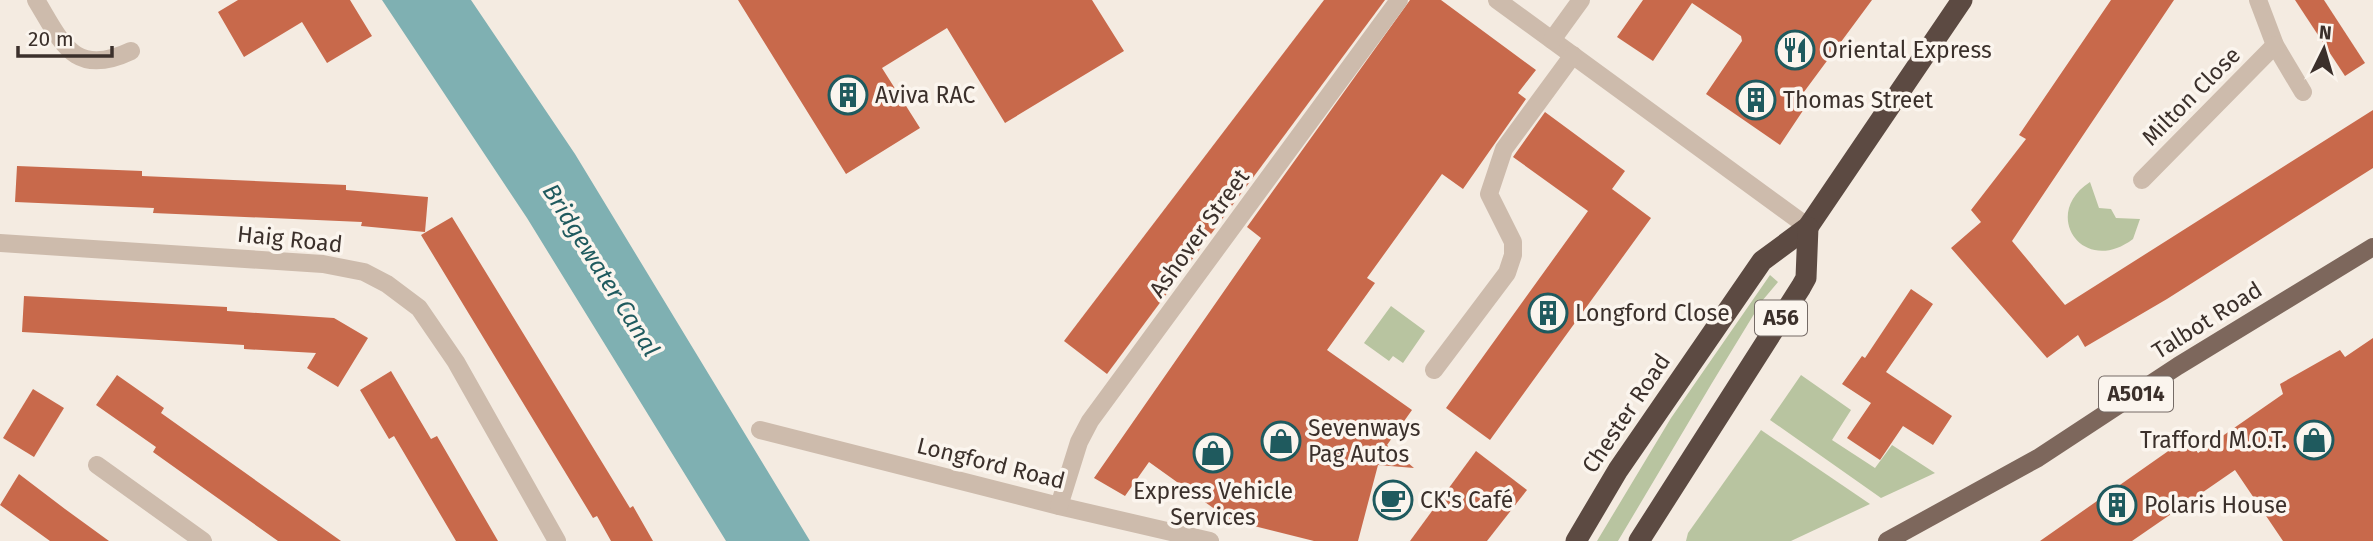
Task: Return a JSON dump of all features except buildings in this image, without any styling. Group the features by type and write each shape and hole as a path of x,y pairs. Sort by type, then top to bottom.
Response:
{"highway":[{"name":"Chester Road","path":"1576,541 1618,470 1762,261 1808,226 1962,0"},
{"name":"A56","path":"1639,541 1801,288 1806,278 1808,226"}],"main road":[{"name":"Talbot Road","path":"1887,541 2038,458 2178,366 2373,247"}],"street":[{"path":"36,0 65,48 78,58 95,62 114,59 131,51"},
{"name":"Ashover Street","path":"1059,506 1079,442 1090,421 1399,0"},
{"path":"1497,0 1808,226"},
{"path":"1552,40 1581,0"},
{"name":"Milton Close","path":"2258,0 2276,45 2303,92"},
{"name":"Milton Close","path":"2142,180 2276,45"},
{"path":"1434,370 1507,273 1513,242 1489,194 1504,149 1573,55"},
{"name":"Haig Road","path":"0,243 323,264 364,272 376,278 419,308 456,362 557,541"},
{"name":"Longford Road","path":"760,430 1059,506 1210,541"},
{"path":"97,465 203,541"}],"green space":[{"path":"2090,182 2099,208 2111,209 2116,218 2140,219 2133,239 2115,249 2098,251 2084,246 2074,237 2068,224 2069,210 2075,195"},
{"path":"1770,275 1778,282 1762,301 1618,541 1597,541 1671,418"},
{"path":"1391,306 1425,331 1403,363 1393,356 1389,361 1364,343"},
{"path":"1801,375 1851,410 1832,440 1875,468 1892,445 1935,473 1881,498 1770,420"},
{"path":"1761,430 1870,504 1791,541 1686,541 1688,533"}],"water":[{"name":"Bridgewater Canal","path":"382,0 471,0 575,154 810,541 726,541 527,218"}],"place":[{"name":"Oriental Express","path":"1795,50"},
{"name":"Aviva RAC","path":"848,95"},
{"name":"Thomas Street","path":"1756,100"},
{"name":"Longford Close","path":"1548,313"},
{"name":"Trafford M.O.T.","path":"2314,440"},
{"name":"Sevenways Pag Autos","path":"1281,441"},
{"name":"Express Vehicle Services","path":"1213,453"},
{"name":"CK's Café","path":"1393,500"},
{"name":"Polaris House","path":"2117,505"}]}
